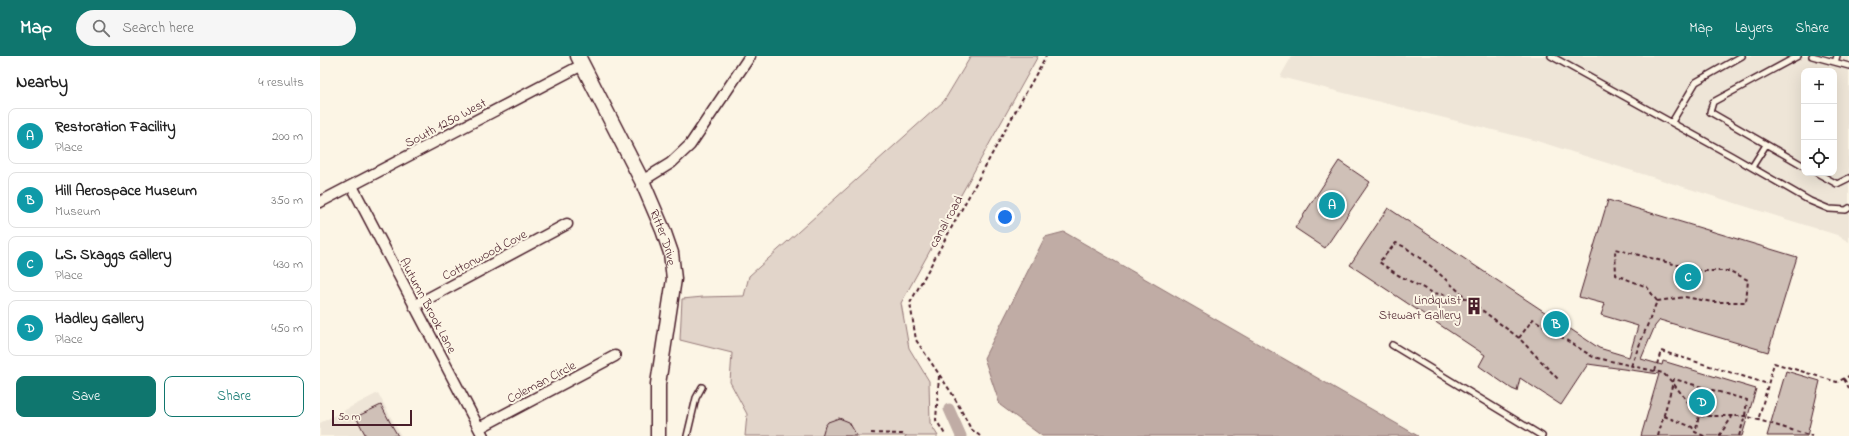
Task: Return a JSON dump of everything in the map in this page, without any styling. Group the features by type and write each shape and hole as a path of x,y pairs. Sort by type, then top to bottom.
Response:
{"street":[{"path":"642,180 671,163 690,145 750,56"},
{"name":"Ritter Drive","path":"580,59 642,180 671,253 674,279 658,384 658,436"},
{"name":"South 1250 West","path":"320,202 352,186 580,59"},
{"name":"Autumn Brook Lane","path":"352,186 481,432"},
{"name":"Cottonwood Cove","path":"414,306 567,224"},
{"name":"Coleman Circle","path":"481,432 615,356"}],"lane":[{"path":"1551,56 1672,122 1810,201 1829,209 1849,208"},
{"path":"1672,122 1696,82 1742,56"},
{"path":"1798,56 1712,102 1710,112 1801,164"},
{"path":"1812,56 1849,66"},
{"path":"1835,62 1837,56"},
{"path":"1752,167 1766,145"},
{"path":"1822,176 1836,184 1849,178"},
{"path":"1392,345 1542,436"},
{"path":"687,436 696,398 702,387"}],"path":[{"name":"canal road","path":"980,436 971,429 953,395 916,340 910,303 1046,56"},
{"path":"1466,298 1433,293 1398,275 1379,262 1396,243 1405,247 1432,267 1466,298 1519,338 1559,380"},
{"path":"1615,249 1701,272 1730,271 1748,280 1746,302 1712,302 1686,298 1656,301 1647,287 1616,275 1615,249"},
{"path":"1631,366 1656,301"},
{"path":"1519,338 1533,319 1593,357 1663,374 1673,383 1699,416"},
{"path":"1655,371 1660,351 1768,384"},
{"path":"1759,417 1774,363 1837,382 1849,376"},
{"path":"939,374 936,420 946,436"},
{"path":"1658,436 1674,379 1747,400 1745,416 1739,436"},
{"path":"1844,379 1849,388"},
{"path":"1695,432 1699,416 1712,390"},
{"path":"1664,416 1692,427 1695,432 1704,436"},
{"path":"1699,416 1745,416 1812,436"},
{"path":"1720,436 1732,417"},
{"path":"871,433 902,434 906,436"}],"shaded area":[{"path":"971,56 1038,56 901,303 909,348 929,381 930,423 938,436 745,436 747,414 730,382 732,353 680,340 682,299 744,296 749,276 944,101"},
{"path":"1292,56 1849,56 1849,242 1837,235 1537,141 1280,77"},
{"path":"1064,232 1418,436 1042,436 1000,405 984,358 1045,237"},
{"path":"378,393 401,436 320,436 320,423"}],"building":[{"path":"1339,161 1370,182 1325,248 1295,228"},
{"path":"1608,200 1797,257 1768,352 1660,320 1655,326 1641,359 1662,365 1663,361 1756,389 1742,436 1641,436 1659,374 1588,364 1561,405 1520,378 1517,391 1512,389 1479,366 1485,355 1350,265 1388,208 1599,348 1629,357 1638,326 1601,315 1605,304 1579,297"},
{"path":"1786,371 1820,381 1807,436 1767,436"},
{"path":"381,405 398,436 366,436 356,417"},
{"path":"839,418 849,422 857,436 822,436 828,422"}],"waterway":[{"path":"949,409 961,436"}],"place":[{"name":"Restoration Facility","path":"1332,205"},
{"name":"L.S. Skaggs Gallery","path":"1688,277"},
{"name":"Lindquist Stewart Gallery","path":"1474,306"},
{"name":"Hill Aerospace Museum","path":"1556,324"},
{"name":"Hadley Gallery","path":"1702,402"}]}
